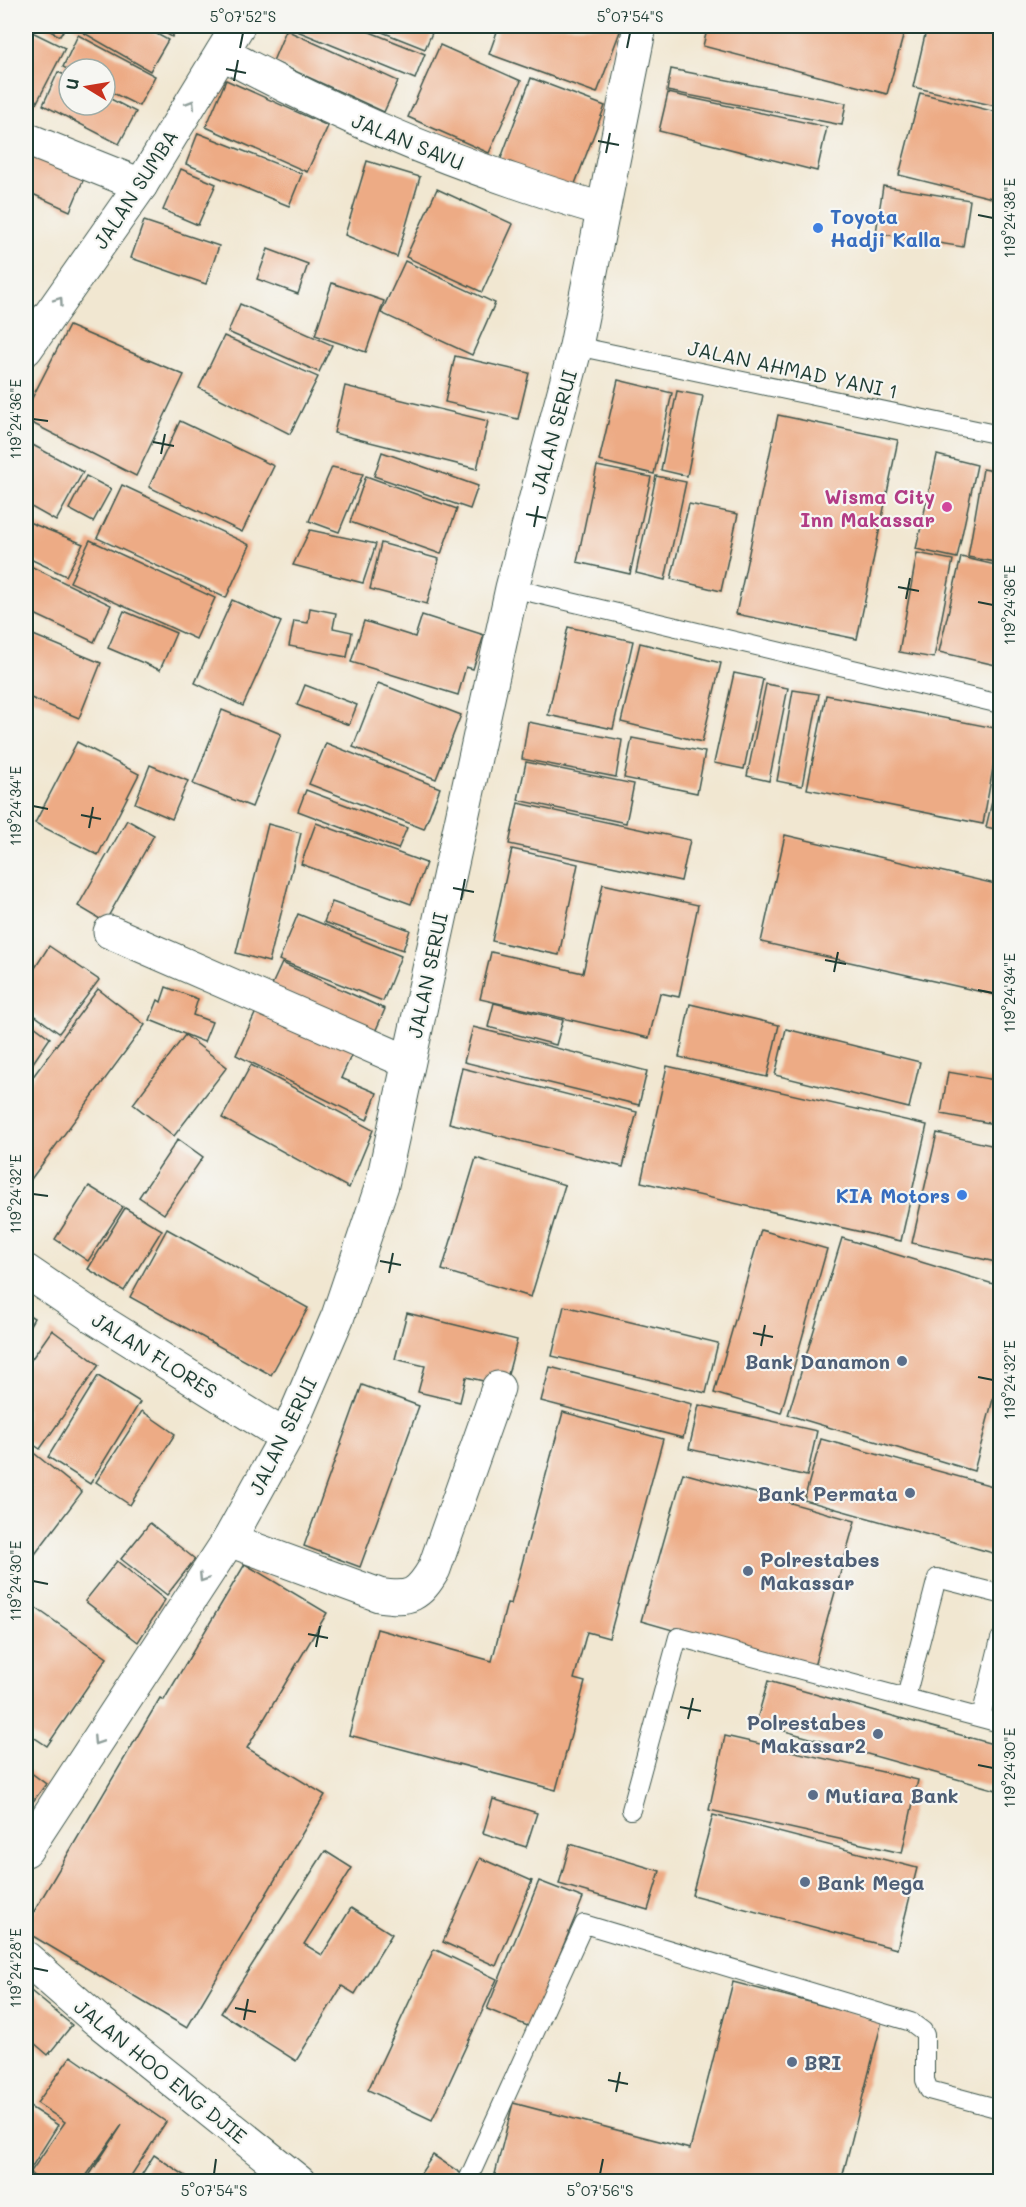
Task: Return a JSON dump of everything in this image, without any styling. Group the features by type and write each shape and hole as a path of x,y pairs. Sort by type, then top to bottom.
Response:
{"street":[{"name":"JALAN SERUI","path":"26,1850 229,1540 286,1437 338,1316 382,1185 512,588 576,346 640,26"},
{"name":"JALAN SAVU","path":"230,39 295,92 394,137 467,165 582,204 603,208"},
{"name":"JALAN SUMBA","path":"26,349 141,185 230,39"},
{"path":"26,139 141,185"},
{"path":"110,932 408,1062"},
{"name":"JALAN FLORES","path":"26,1271 94,1317 286,1437"},
{"path":"229,1540 378,1595 393,1598 411,1595 424,1586 434,1569 498,1388"},
{"name":"JALAN HOO ENG DJIE","path":"26,1958 106,2027 299,2181"}],"lane":[{"name":"JALAN AHMAD YANI 1","path":"576,346 1000,435"},
{"path":"512,588 1000,704"},
{"path":"906,1697 937,1578 1000,1594"},
{"path":"631,1810 678,1637 1000,1723"},
{"path":"981,1717 1000,1639"},
{"path":"467,2181 584,1924 911,2022 921,2028 925,2035 925,2080 929,2090 1000,2109"}],"building":[{"path":"40,26 66,26 60,36"},
{"path":"72,26 142,26 168,40 150,71"},
{"path":"153,26 178,26 172,37"},
{"path":"285,26 355,26 425,54 415,79"},
{"path":"367,26 435,26 425,49"},
{"path":"499,26 622,26 597,93 489,54"},
{"path":"708,26 906,26 887,94 703,46"},
{"path":"927,26 1000,26 1000,107 913,87"},
{"path":"26,29 65,48 60,57 57,57 57,63 36,104 26,99"},
{"path":"286,30 398,81 384,112 273,61"},
{"path":"78,35 155,76 139,106 117,95 117,57 68,57"},
{"path":"440,45 521,81 489,153 408,117"},
{"path":"671,69 846,103 842,125 667,91"},
{"path":"57,74 57,112 43,105"},
{"path":"531,78 605,106 573,189 500,161"},
{"path":"226,80 328,126 307,172 206,127"},
{"path":"668,93 827,127 817,171 659,131"},
{"path":"920,93 1000,113 1000,200 899,175"},
{"path":"117,102 136,112 119,144 66,117 117,117"},
{"path":"198,133 302,174 289,206 186,164"},
{"path":"26,149 85,176 70,211 26,191"},
{"path":"367,161 420,177 397,257 345,235"},
{"path":"181,169 216,184 198,225 163,210"},
{"path":"883,186 970,200 963,247 876,233"},
{"path":"437,189 513,224 482,292 406,257"},
{"path":"144,221 219,246 206,284 131,258"},
{"path":"268,249 308,264 298,294 257,279"},
{"path":"405,261 495,303 472,355 381,313"},
{"path":"332,283 384,301 366,352 315,335"},
{"path":"240,304 332,345 319,372 228,332"},
{"path":"69,326 184,375 136,476 26,420 26,410"},
{"path":"224,336 318,377 290,434 199,388"},
{"path":"455,356 529,373 518,419 445,402"},
{"path":"618,380 672,393 654,474 599,461"},
{"path":"345,386 488,421 477,469 334,433"},
{"path":"677,391 703,396 687,476 661,470"},
{"path":"778,415 898,440 857,639 736,614"},
{"path":"180,421 274,466 242,532 149,487"},
{"path":"29,443 83,472 56,521 26,504 26,449"},
{"path":"382,452 478,486 470,509 374,476"},
{"name":"Wisma City Inn Makassar","path":"937,455 977,465 957,558 916,549"},
{"path":"597,466 651,477 630,574 577,562"},
{"path":"332,467 363,474 339,532 309,521"},
{"path":"983,469 1000,472 1000,563 968,557"},
{"path":"86,476 111,489 93,522 69,509"},
{"path":"366,476 457,509 441,554 350,522"},
{"path":"656,476 686,482 665,580 636,573"},
{"path":"122,485 250,545 226,598 97,538"},
{"path":"689,504 738,514 721,591 671,579"},
{"path":"26,521 83,544 66,576 26,557"},
{"path":"310,530 376,544 363,583 293,565"},
{"path":"90,540 215,598 196,639 70,582"},
{"path":"381,543 439,559 427,604 370,589"},
{"path":"917,553 953,560 934,658 899,652"},
{"path":"961,557 1000,566 1000,666 939,652"},
{"path":"26,564 111,605 94,642 26,610"},
{"path":"232,600 281,622 243,706 195,683"},
{"path":"310,608 336,613 333,628 352,632 347,657 289,646 294,621 308,623"},
{"path":"124,611 176,633 160,670 108,648"},
{"path":"422,615 484,635 473,669 466,667 458,695 351,662 364,621 415,637"},
{"path":"568,627 633,641 613,729 548,715"},
{"path":"26,632 101,663 79,718 26,696"},
{"path":"640,643 721,663 702,742 621,722"},
{"path":"734,673 763,679 744,769 714,763"},
{"path":"378,683 461,715 436,779 353,747"},
{"path":"766,684 788,688 769,781 747,776"},
{"path":"305,685 357,705 349,725 297,705"},
{"path":"793,690 819,694 802,786 777,781"},
{"path":"826,695 1000,729 983,824 807,789"},
{"path":"222,710 281,734 252,807 193,784"},
{"path":"528,722 622,740 616,777 522,759"},
{"path":"632,738 705,752 697,793 624,778"},
{"path":"77,742 139,774 98,855 35,823"},
{"path":"326,743 440,788 424,829 309,784"},
{"path":"526,762 634,784 626,823 518,800"},
{"path":"150,765 188,781 172,819 135,803"},
{"path":"1000,768 1000,830 986,827"},
{"path":"306,790 407,828 398,849 298,811"},
{"path":"518,803 690,840 681,881 509,844"},
{"path":"127,820 154,835 105,922 78,906"},
{"path":"316,823 426,863 411,904 301,864"},
{"path":"268,824 301,833 269,962 236,953"},
{"path":"785,835 1000,885 1000,996 761,942"},
{"path":"512,849 578,864 559,955 492,941"},
{"path":"603,884 698,905 679,997 660,993 649,1038 480,999 491,952 583,973"},
{"path":"332,902 410,930 403,950 324,922"},
{"path":"298,914 401,956 383,1001 279,960"},
{"path":"49,946 99,980 59,1033 26,1009 26,982"},
{"path":"282,963 385,1009 375,1032 271,987"},
{"path":"166,987 198,999 193,1015 212,1022 204,1042 150,1020 158,1000 161,1002"},
{"path":"98,989 145,1025 26,1186 26,1086"},
{"path":"260,1003 355,1047 341,1078 377,1093 367,1120 236,1055"},
{"path":"494,1003 563,1020 556,1045 488,1027"},
{"path":"690,1004 779,1025 767,1077 679,1057"},
{"path":"26,1020 50,1038 26,1073"},
{"path":"473,1027 647,1071 639,1105 464,1062"},
{"path":"786,1029 920,1062 909,1108 775,1075"},
{"path":"185,1035 227,1067 174,1136 133,1104"},
{"path":"999,1055 1000,1125 941,1114 948,1072 995,1080"},
{"path":"251,1065 373,1130 349,1188 222,1118"},
{"path":"667,1066 927,1125 901,1241 641,1182"},
{"path":"462,1068 637,1112 623,1167 449,1123"},
{"name":"KIA Motors","path":"937,1133 1000,1147 1000,1263 912,1243"},
{"path":"178,1139 203,1157 164,1214 139,1197"},
{"path":"476,1158 565,1185 531,1297 442,1270"},
{"path":"89,1186 123,1207 88,1261 55,1239"},
{"path":"125,1208 162,1230 124,1291 88,1269"},
{"path":"167,1229 308,1308 271,1375 130,1297"},
{"path":"761,1230 827,1249 781,1413 714,1393"},
{"name":"Bank Danamon","path":"842,1238 1000,1286 1000,1388 993,1399 974,1471 788,1415"},
{"path":"564,1306 718,1343 706,1393 552,1356"},
{"path":"26,1313 34,1318 26,1332"},
{"path":"407,1313 517,1340 505,1386 466,1377 460,1402 418,1392 425,1366 395,1359"},
{"path":"52,1330 99,1365 40,1449 28,1441 26,1444 26,1367"},
{"path":"550,1367 692,1404 683,1438 541,1401"},
{"path":"98,1376 140,1402 90,1484 48,1457"},
{"path":"362,1385 419,1406 360,1567 304,1546"},
{"path":"699,1405 817,1431 807,1476 689,1449"},
{"path":"142,1411 175,1434 130,1505 96,1482"},
{"path":"563,1412 663,1439 609,1638 587,1632 574,1679 585,1682 556,1790 349,1735 377,1629 492,1661 507,1603 511,1604"},
{"path":"821,1439 1000,1488 1000,1555 804,1500"},
{"path":"30,1450 82,1492 26,1566 26,1456"},
{"name":"Polrestabes Makassar","path":"683,1473 855,1521 813,1670 641,1621"},
{"path":"150,1523 195,1559 167,1595 121,1559"},
{"path":"117,1561 165,1600 138,1642 85,1601"},
{"path":"245,1564 327,1613 247,1748 325,1795 187,2028 26,1932 26,1925 160,1698 164,1700"},
{"path":"26,1601 107,1658 47,1746 26,1732"},
{"name":"Polrestabes Makassar2","path":"768,1681 1000,1746 1000,1791 756,1723"},
{"name":"Mutiara Bank","path":"725,1736 918,1780 902,1853 709,1810"},
{"path":"26,1769 46,1784 26,1811"},
{"path":"493,1799 537,1813 526,1847 483,1833"},
{"name":"Bank Mega","path":"713,1815 917,1868 897,1949 692,1895"},
{"path":"570,1844 660,1871 648,1910 559,1884"},
{"path":"325,1851 352,1868 304,1944 322,1955 351,1908 392,1934 355,1994 342,1986 296,2061 221,2013"},
{"path":"480,1858 532,1881 496,1966 443,1942"},
{"path":"539,1881 583,1898 530,2027 487,2009"},
{"path":"434,1949 497,1979 432,2120 368,2090"},
{"name":"BRI","path":"733,1982 882,2021 841,2182 493,2182 513,2103 690,2149"},
{"path":"26,1987 72,2025 48,2055 26,2036"},
{"path":"71,2056 166,2122 127,2182 85,2182 122,2125 82,2182 41,2182 30,2173 65,2122 37,2103"},
{"path":"26,2082 32,2087 26,2095"},
{"path":"27,2105 58,2125 26,2176 26,2107"},
{"path":"154,2155 195,2182 137,2182"},
{"path":"433,2155 462,2174 457,2182 415,2182"}],"place":[{"name":"Toyota Hadji Kalla","path":"818,228"},
{"name":"Wisma City Inn Makassar","path":"947,507"},
{"name":"KIA Motors","path":"962,1195"},
{"name":"Bank Danamon","path":"902,1361"},
{"name":"Bank Permata","path":"910,1493"},
{"name":"Polrestabes Makassar","path":"748,1571"},
{"name":"Polrestabes Makassar2","path":"878,1734"},
{"name":"Mutiara Bank","path":"813,1795"},
{"name":"Bank Mega","path":"805,1882"},
{"name":"BRI","path":"792,2062"}]}
